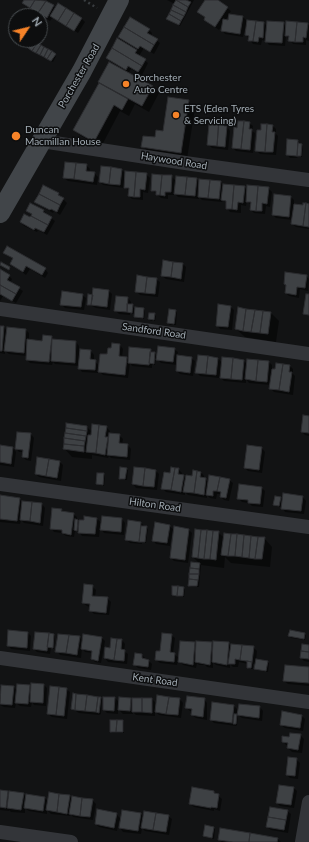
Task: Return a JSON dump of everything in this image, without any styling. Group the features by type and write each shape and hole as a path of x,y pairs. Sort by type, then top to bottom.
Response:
{"street":[{"name":"Porchester Road","path":"0,213 82,72 119,0"},
{"name":"Haywood Road","path":"40,143 48,142 309,180"},
{"name":"Sandford Road","path":"0,309 309,354"},
{"name":"Hilton Road","path":"0,484 309,527"},
{"name":"Kent Road","path":"0,658 309,702"},
{"path":"302,842 309,802"},
{"path":"0,832 71,842"}],"building":[{"path":"24,0 35,0 30,8 22,3"},
{"path":"35,0 46,1 41,8 30,8"},
{"path":"176,0 188,7 186,12 173,5"},
{"path":"176,0 186,0 191,2 188,7"},
{"path":"205,0 218,0 228,7 215,27 204,20 205,17 197,12"},
{"path":"46,1 54,5 48,16 48,8 41,8"},
{"path":"58,3 66,8 58,21 50,16"},
{"path":"173,5 186,12 184,16 171,10"},
{"path":"66,8 74,13 66,26 58,21"},
{"path":"171,10 184,16 181,21 169,14"},
{"path":"74,13 82,18 74,31 66,26"},
{"path":"169,14 181,21 179,25 166,19"},
{"path":"229,14 243,16 240,34 221,31 223,19 228,20"},
{"path":"130,17 150,29 147,33 158,39 154,45 124,27"},
{"path":"247,20 256,21 253,41 248,41 249,36 245,35"},
{"path":"256,21 264,22 263,38 259,37 258,42 253,41"},
{"path":"267,21 284,22 282,43 265,42"},
{"path":"286,21 297,22 295,42 288,41 289,36 285,36"},
{"path":"297,22 308,23 306,38 303,37 303,42 295,42"},
{"path":"124,27 154,45 150,52 140,46 138,49 118,37"},
{"path":"117,38 137,50 135,53 146,59 142,66 112,48"},
{"path":"34,48 39,48 36,53 32,51"},
{"path":"39,48 44,48 40,55 36,53"},
{"path":"44,48 48,49 44,57 40,55"},
{"path":"112,48 142,66 138,72 128,66 126,70 106,58"},
{"path":"48,49 52,51 47,59 44,57"},
{"path":"52,51 56,54 51,61 47,59"},
{"name":"Porchester Auto Centre","path":"109,62 153,86 142,106 98,82"},
{"path":"99,83 128,99 122,110 114,105 94,142 73,130"},
{"name":"ETS (Eden Tyres & Servicing)","path":"168,97 189,100 181,153 141,147 143,136 155,137 156,130 163,131"},
{"path":"213,118 219,119 217,146 207,145 209,124 213,125"},
{"path":"219,119 225,119 224,126 227,126 225,147 217,146"},
{"path":"238,121 244,121 241,149 232,148 234,127 237,128"},
{"path":"244,121 250,122 249,129 252,129 250,150 241,149"},
{"path":"261,124 267,124 265,152 255,151 257,130 261,130"},
{"path":"267,124 273,125 272,132 275,132 273,152 265,152"},
{"path":"287,139 298,140 297,156 286,155"},
{"path":"298,143 302,144 301,156 297,156"},
{"path":"65,162 76,163 74,179 63,178"},
{"path":"76,163 87,164 86,171 95,172 93,182 74,179"},
{"path":"101,166 111,167 109,184 99,182"},
{"path":"111,167 122,169 120,185 109,184"},
{"path":"125,171 136,172 134,197 128,196 129,188 124,188"},
{"path":"136,172 147,173 145,190 140,189 140,197 134,197"},
{"path":"152,174 162,175 160,195 156,195 156,191 151,191"},
{"path":"162,175 172,175 171,192 165,192 165,196 160,195"},
{"path":"176,176 187,177 185,195 174,194"},
{"path":"187,177 197,178 195,196 185,195"},
{"path":"199,179 210,180 208,198 198,197"},
{"path":"210,180 221,181 219,199 208,198"},
{"path":"223,184 234,185 232,209 226,209 226,201 221,200"},
{"path":"43,185 59,193 58,195 64,198 60,205 39,194"},
{"path":"234,185 245,186 243,203 238,202 237,210 232,209"},
{"path":"247,185 258,186 256,211 250,210 251,202 246,202"},
{"path":"258,186 269,187 267,204 262,203 262,211 256,211"},
{"path":"39,194 60,205 57,212 34,202"},
{"path":"274,194 291,196 289,217 272,215"},
{"path":"30,203 44,210 43,212 52,217 48,225 31,216 32,214 26,211"},
{"path":"303,203 306,203 303,226 291,224 294,204 303,205"},
{"path":"306,203 309,204 309,227 303,226"},
{"path":"24,214 48,225 44,232 35,228 34,230 20,222"},
{"path":"7,246 46,268 42,275 26,266 23,272 10,264 13,258 3,253"},
{"path":"163,260 173,262 171,277 161,276"},
{"path":"1,262 10,267 9,270 0,265"},
{"path":"173,262 183,263 181,279 171,277"},
{"path":"0,269 10,275 7,280 20,287 16,294 0,285"},
{"path":"285,272 307,275 305,288 297,287 296,295 285,293"},
{"path":"137,275 147,277 145,293 135,292"},
{"path":"147,277 157,278 155,294 145,293"},
{"path":"0,285 16,294 12,301 0,294"},
{"path":"93,288 109,290 107,307 91,305"},
{"path":"62,291 83,294 81,307 60,305"},
{"path":"88,294 93,295 91,305 87,305"},
{"path":"306,294 309,294 309,315 303,314"},
{"path":"116,296 128,297 127,312 114,311"},
{"path":"127,304 133,304 132,313 127,312"},
{"path":"218,304 231,306 228,327 216,326"},
{"path":"135,307 144,308 143,318 134,317"},
{"path":"238,307 246,309 243,331 235,329"},
{"path":"169,309 176,310 174,324 167,323"},
{"path":"246,309 255,310 251,332 243,331"},
{"path":"255,310 263,311 260,333 251,332"},
{"path":"263,311 271,312 268,334 260,333"},
{"path":"149,313 155,313 154,320 148,319"},
{"path":"0,326 4,326 2,351 0,351"},
{"path":"7,327 26,329 24,353 4,351"},
{"path":"43,335 52,336 49,362 26,360 27,339 42,341"},
{"path":"52,339 76,341 75,363 51,361"},
{"path":"112,343 120,344 119,356 127,357 125,375 98,372 100,354 107,354 108,348 111,348"},
{"path":"158,346 175,348 173,362 156,360"},
{"path":"129,347 151,349 149,365 128,363"},
{"path":"80,349 91,350 90,359 96,360 95,370 78,369"},
{"path":"150,352 155,352 154,364 149,363"},
{"path":"177,355 192,357 190,373 176,371"},
{"path":"198,355 208,356 206,374 195,373"},
{"path":"208,356 218,358 216,375 206,374"},
{"path":"222,357 233,358 231,379 220,378"},
{"path":"233,358 244,360 242,380 231,379"},
{"path":"247,359 258,360 256,381 245,379"},
{"path":"258,360 269,361 267,382 256,381"},
{"path":"276,363 283,364 279,390 269,389 272,369 275,369"},
{"path":"283,364 290,365 289,372 292,372 289,392 279,390"},
{"path":"303,415 309,416 309,433 301,432"},
{"path":"66,423 87,426 87,431 66,428"},
{"path":"92,424 99,425 96,453 86,452 88,435 91,435"},
{"path":"99,425 107,426 105,437 108,437 105,455 96,453"},
{"path":"66,428 87,431 86,436 65,433"},
{"path":"17,432 31,433 28,458 22,457 23,450 15,449"},
{"path":"65,433 86,436 85,441 64,438"},
{"path":"109,433 120,434 119,443 128,444 127,457 107,455"},
{"path":"64,438 85,441 84,446 64,444"},
{"path":"64,444 84,446 84,452 63,449"},
{"path":"0,445 13,447 11,464 0,462"},
{"path":"247,445 262,447 259,470 244,468"},
{"path":"37,457 49,459 46,476 35,474"},
{"path":"49,459 60,461 57,478 46,476"},
{"path":"120,467 127,468 125,479 119,479"},
{"path":"134,467 145,468 143,486 132,484"},
{"path":"171,467 175,468 171,490 161,489 164,472 170,473"},
{"path":"145,468 156,470 154,487 143,486"},
{"path":"175,468 179,468 178,474 184,475 181,492 171,490"},
{"path":"193,470 197,471 194,493 183,492 186,475 192,476"},
{"path":"197,471 201,472 200,477 206,478 204,495 194,493"},
{"path":"97,473 104,473 103,485 96,484"},
{"path":"209,475 220,477 217,491 213,491 213,496 206,495"},
{"path":"220,477 230,479 226,498 220,497 221,492 217,491"},
{"path":"239,484 262,487 260,504 248,503 248,500 237,499"},
{"path":"283,493 303,496 301,511 281,509"},
{"path":"0,495 20,498 17,521 0,519"},
{"path":"275,496 281,497 279,506 273,505"},
{"path":"22,501 32,502 30,521 20,520"},
{"path":"32,502 42,503 40,523 30,521"},
{"path":"52,508 62,509 61,511 74,513 71,535 62,533 62,530 50,529"},
{"path":"84,516 97,518 95,534 78,533 79,520 84,520"},
{"path":"102,516 122,518 121,532 100,530"},
{"path":"75,519 78,520 77,531 74,530"},
{"path":"128,520 141,522 139,542 125,540"},
{"path":"155,522 170,525 167,543 152,541"},
{"path":"141,526 147,526 145,542 139,542"},
{"path":"174,526 189,529 185,560 170,558"},
{"path":"195,529 201,530 198,558 192,557"},
{"path":"201,530 207,530 204,559 198,558"},
{"path":"207,530 213,531 210,559 204,559"},
{"path":"213,531 219,531 216,560 210,559"},
{"path":"224,533 231,534 228,556 221,555"},
{"path":"231,534 237,534 235,556 228,556"},
{"path":"237,534 244,535 242,557 235,556"},
{"path":"244,535 251,536 249,558 242,557"},
{"path":"251,536 258,537 255,559 249,558"},
{"path":"258,537 265,537 262,559 255,559"},
{"path":"191,562 200,563 199,569 190,568"},
{"path":"190,568 199,569 199,574 189,574"},
{"path":"189,574 199,574 198,580 189,579"},
{"path":"189,579 198,580 197,586 188,586"},
{"path":"84,584 93,585 92,596 108,597 106,613 89,611 90,604 82,603"},
{"path":"172,586 178,586 177,596 172,595"},
{"path":"178,586 184,587 183,596 177,596"},
{"path":"8,630 28,632 27,648 7,646"},
{"path":"290,630 305,633 304,639 288,636"},
{"path":"35,632 49,633 47,651 33,649"},
{"path":"49,633 54,634 53,648 47,647"},
{"path":"162,633 172,634 170,652 175,653 174,662 155,660 156,651 160,651"},
{"path":"58,634 69,635 66,653 55,652"},
{"path":"83,634 102,637 98,661 91,659 92,651 81,649"},
{"path":"69,635 80,636 77,655 66,653"},
{"path":"111,638 117,639 114,660 104,658 105,647 110,648"},
{"path":"117,639 122,639 121,649 125,650 124,661 114,660"},
{"path":"180,641 195,642 193,665 178,662"},
{"path":"196,641 212,642 210,665 195,662"},
{"path":"213,641 229,642 227,665 212,662"},
{"path":"231,644 242,645 240,660 235,659 235,664 228,664"},
{"path":"302,644 309,645 309,652 301,651"},
{"path":"242,645 254,646 252,662 240,660"},
{"path":"301,651 309,652 309,659 300,658"},
{"path":"135,653 142,654 142,658 149,660 148,667 133,665"},
{"path":"256,659 268,661 266,671 254,669"},
{"path":"247,661 252,662 251,668 247,668"},
{"path":"285,665 309,667 309,683 283,681"},
{"path":"31,683 44,684 43,703 30,702"},
{"path":"17,684 30,685 28,704 15,703"},
{"path":"1,685 14,686 12,705 0,704"},
{"path":"50,686 59,687 56,715 47,714"},
{"path":"59,687 67,688 64,716 56,715"},
{"path":"73,693 76,694 75,710 71,709"},
{"path":"76,694 87,695 85,711 75,710"},
{"path":"87,695 98,697 96,712 85,711"},
{"path":"157,695 169,697 166,714 155,712"},
{"path":"187,696 205,698 203,717 191,715 192,709 185,708"},
{"path":"98,697 101,697 99,713 96,712"},
{"path":"103,697 115,697 114,711 103,710"},
{"path":"119,697 131,698 130,711 118,710"},
{"path":"169,697 180,698 178,715 166,714"},
{"path":"132,698 142,698 142,712 132,712"},
{"path":"142,698 152,698 152,713 142,712"},
{"path":"212,702 234,705 232,723 210,720"},
{"path":"239,704 260,706 259,718 237,715"},
{"path":"282,711 302,715 300,728 280,725"},
{"path":"234,714 237,714 236,724 233,724"},
{"path":"110,720 117,720 116,732 110,732"},
{"path":"117,720 123,720 123,732 116,732"},
{"path":"290,733 301,734 298,750 287,748 288,743 282,742 282,736 289,737"},
{"path":"288,757 297,758 295,776 286,775"},
{"path":"279,785 294,787 291,805 276,803"},
{"path":"192,787 214,791 214,793 219,794 217,808 189,804"},
{"path":"0,790 8,791 6,808 0,807"},
{"path":"9,791 24,793 21,810 7,808"},
{"path":"49,792 59,794 57,812 46,810"},
{"path":"26,794 45,797 43,811 24,808"},
{"path":"59,794 70,795 67,814 57,812"},
{"path":"72,796 82,798 80,816 69,814"},
{"path":"82,798 93,799 90,817 80,816"},
{"path":"270,807 288,810 286,820 268,817"},
{"path":"97,809 117,813 114,828 95,824"},
{"path":"122,810 141,813 138,831 119,828"},
{"path":"144,811 156,813 153,830 141,828"},
{"path":"156,813 169,815 166,832 153,830"},
{"path":"268,817 286,820 284,830 266,827"},
{"path":"205,825 214,827 212,838 203,836"},
{"path":"220,828 250,833 249,842 218,840"},
{"path":"250,833 278,838 277,842 249,842"}],"place":[{"name":"Porchester Auto Centre","path":"126,84"},
{"name":"ETS (Eden Tyres & Servicing)","path":"176,115"},
{"name":"Duncan Macmillan House","path":"16,136"}]}
